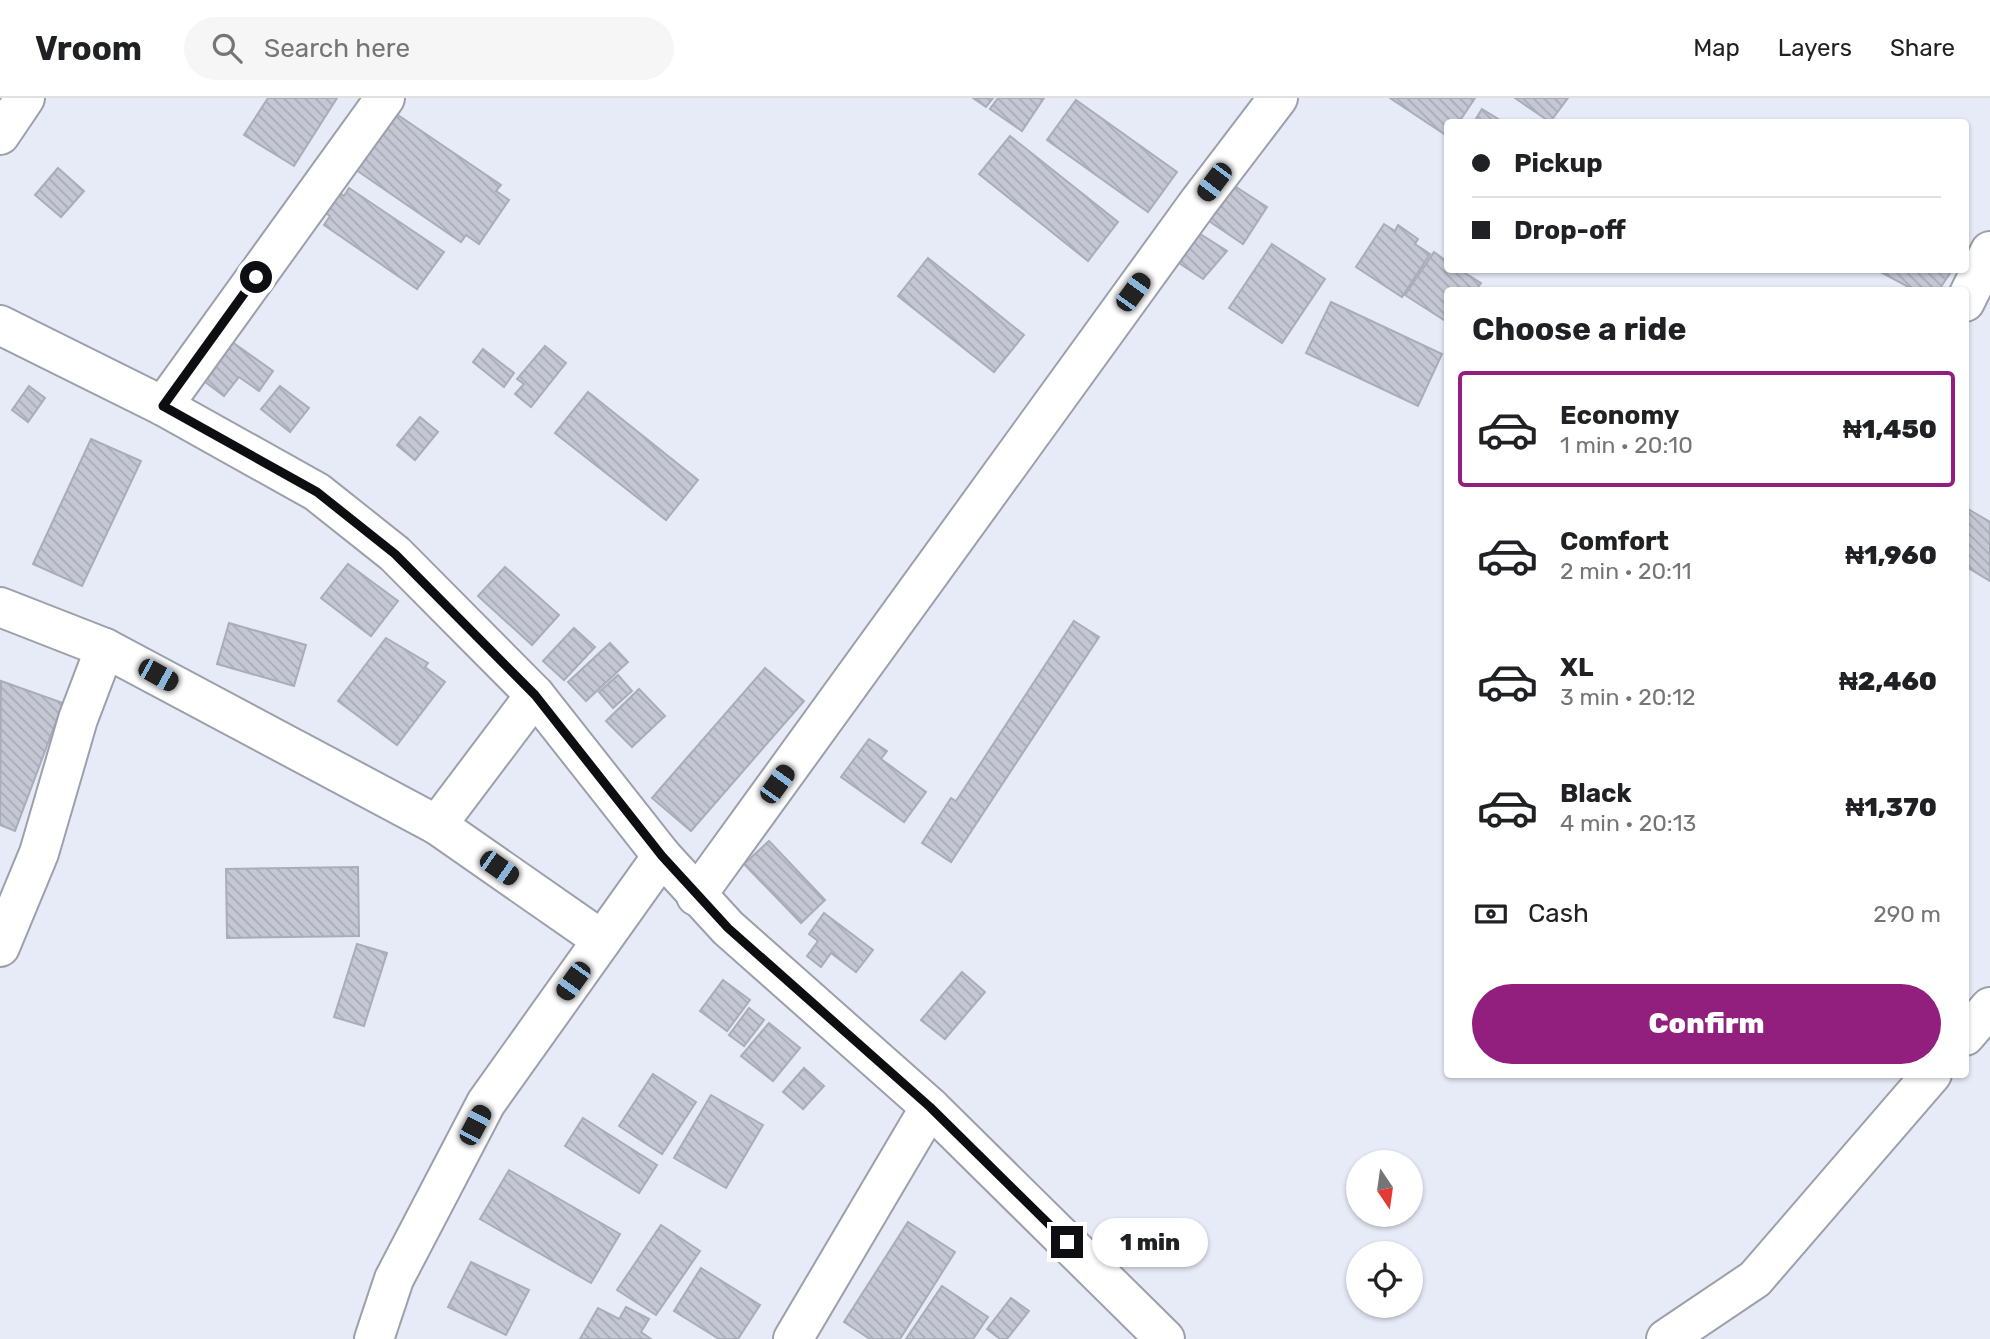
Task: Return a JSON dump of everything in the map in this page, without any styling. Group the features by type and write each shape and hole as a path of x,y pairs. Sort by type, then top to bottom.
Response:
{"street":[{"path":"0,135 26,98"},
{"path":"163,406 385,98"},
{"path":"696,896 1198,203 1278,98"},
{"path":"1969,294 1990,251"},
{"path":"0,325 163,406 317,492 395,554 535,695 696,896 728,928 930,1107 1165,1339"},
{"path":"0,607 104,649 437,825 602,940"},
{"path":"0,947 39,853 78,719 104,649"},
{"path":"437,825 535,695"},
{"path":"374,1339 394,1279 486,1103 662,856"},
{"path":"1969,1031 1990,1007"},
{"path":"1666,1339 1755,1279 1929,1078"},
{"path":"793,1339 930,1107"}],"building":[{"path":"268,98 337,98 294,166 244,135"},
{"path":"973,98 993,98 986,107"},
{"path":"998,98 1044,98 1022,131 990,109"},
{"path":"1390,98 1475,98 1461,119 1444,119 1444,134"},
{"path":"1515,98 1568,98 1552,119 1546,119"},
{"path":"1076,100 1177,172 1148,212 1047,140"},
{"path":"389,109 501,185 496,191 509,200 479,244 466,235 461,242 349,165"},
{"path":"1482,109 1498,119 1476,119"},
{"path":"1010,136 1118,222 1088,261 979,174"},
{"path":"58,168 84,191 61,217 35,195"},
{"path":"1230,183 1267,207 1243,244 1206,219"},
{"path":"349,188 444,252 417,289 324,225 330,216 323,211 337,191 344,196"},
{"path":"1384,224 1395,231 1398,225 1418,239 1415,244 1430,254 1402,297 1356,267"},
{"path":"1186,225 1227,251 1203,279 1167,255"},
{"path":"1272,244 1325,279 1282,343 1229,308"},
{"path":"1434,252 1444,259 1444,273 1465,273 1481,283 1478,287 1444,287 1444,320 1405,295"},
{"path":"928,258 1024,335 994,372 898,296"},
{"path":"1883,273 1950,273 1941,287 1908,287"},
{"path":"1331,302 1442,354 1418,406 1306,353"},
{"path":"228,339 273,371 259,391 239,377 224,396 200,378"},
{"path":"545,346 566,363 531,407 515,394 524,384 517,379"},
{"path":"483,349 514,373 504,387 473,362"},
{"path":"29,386 45,398 28,422 12,410"},
{"path":"280,386 309,408 290,432 261,409"},
{"path":"588,392 698,480 666,520 555,433"},
{"path":"420,417 438,432 415,460 397,445"},
{"path":"91,439 141,461 82,586 33,564"},
{"path":"1969,510 1990,522 1990,581 1969,568"},
{"path":"348,564 398,601 371,636 321,598"},
{"path":"505,567 559,615 532,645 478,596"},
{"path":"1074,621 1099,637 951,862 922,843 951,798 956,801"},
{"path":"229,623 306,645 294,686 217,664"},
{"path":"574,628 595,647 564,680 543,661"},
{"path":"386,638 428,663 425,667 445,682 397,745 338,701"},
{"path":"610,643 628,662 586,701 568,682"},
{"path":"765,668 804,701 691,831 652,798"},
{"path":"618,675 632,691 613,708 599,692"},
{"path":"1,681 63,703 15,831 0,825"},
{"path":"639,689 665,716 632,747 606,721"},
{"path":"869,739 887,751 881,759 926,792 904,822 841,777"},
{"path":"769,841 825,900 801,923 744,864"},
{"path":"358,867 359,936 227,938 226,869"},
{"path":"824,913 873,950 856,972 831,953 821,967 807,956 818,941 809,934"},
{"path":"357,944 387,953 364,1026 334,1017"},
{"path":"962,972 985,992 945,1039 921,1020"},
{"path":"723,980 750,1000 727,1031 700,1011"},
{"path":"749,1008 764,1020 744,1046 729,1035"},
{"path":"769,1023 800,1048 773,1081 741,1056"},
{"path":"804,1068 824,1086 803,1109 783,1092"},
{"path":"653,1074 696,1102 662,1154 619,1126"},
{"path":"711,1095 763,1125 726,1188 674,1158"},
{"path":"583,1118 657,1165 639,1193 565,1146"},
{"path":"509,1170 620,1234 591,1283 480,1219"},
{"path":"908,1222 955,1252 900,1339 870,1339 844,1322"},
{"path":"661,1225 700,1251 656,1315 617,1290"},
{"path":"471,1262 529,1290 506,1335 448,1307"},
{"path":"701,1268 760,1305 738,1339 719,1339 674,1311"},
{"path":"942,1286 988,1317 973,1339 906,1339"},
{"path":"1011,1298 1029,1311 1007,1339 1000,1339 987,1329"},
{"path":"626,1307 649,1319 641,1332 651,1339 580,1339 598,1308 619,1319"}],"route":[{"path":"256,277 163,406 317,492 395,554 535,695 696,896 728,928 930,1107 1067,1242"}]}
